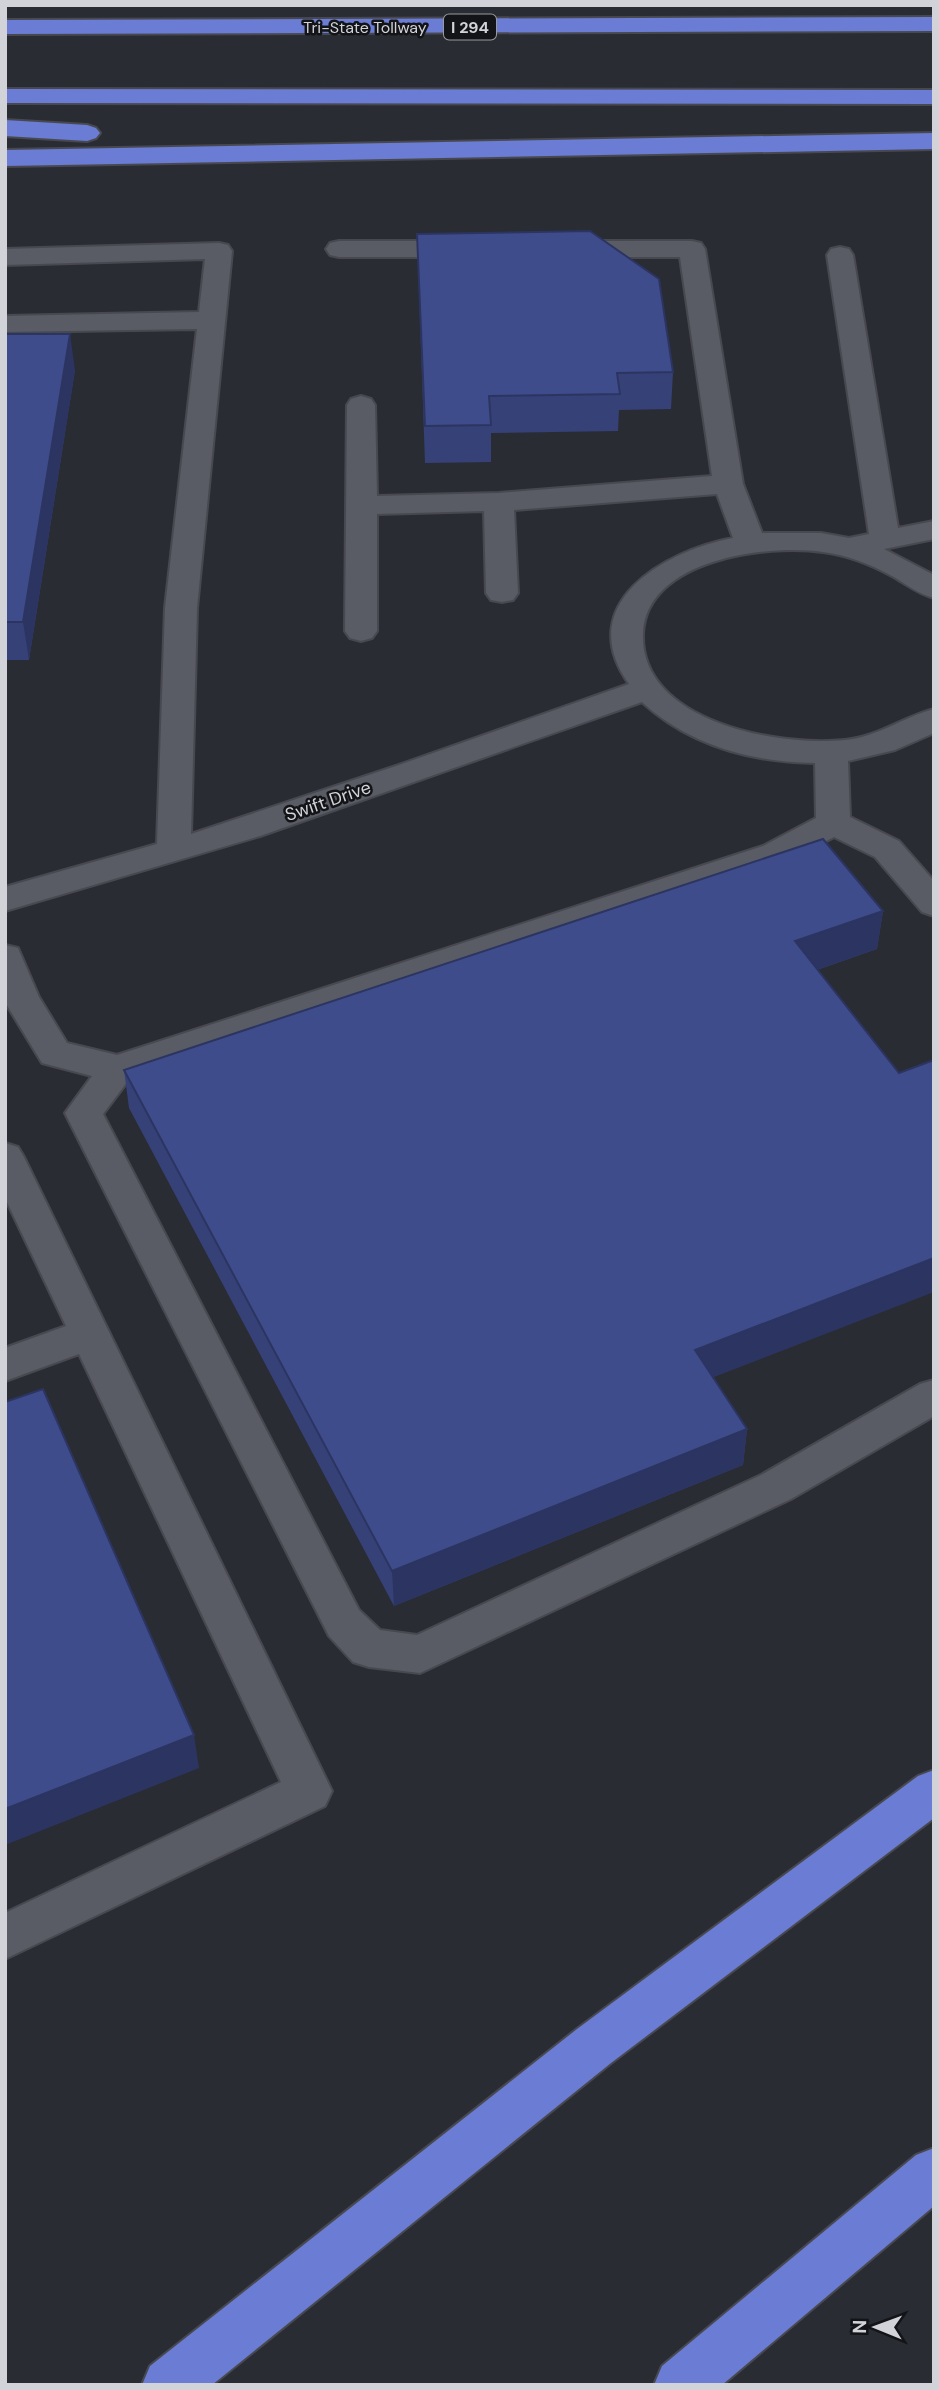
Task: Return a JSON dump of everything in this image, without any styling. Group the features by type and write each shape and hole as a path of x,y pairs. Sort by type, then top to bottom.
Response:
{"highway":[{"path":"926,5 934,6"},
{"name":"Tri-State Tollway","path":"5,27 934,24"},
{"path":"5,96 934,97"},
{"path":"5,128 482,149"},
{"path":"5,158 934,141"},
{"path":"169,2385 594,2046 934,1791"},
{"path":"681,2385 934,2173"}],"street":[{"path":"339,248 488,249"},
{"path":"543,249 692,250 728,484 750,542"},
{"path":"5,257 219,251 181,608 174,851"},
{"path":"840,254 885,540"},
{"path":"5,324 213,320"},
{"path":"361,405 362,631"},
{"path":"362,505 499,502 728,484"},
{"path":"499,502 502,593"},
{"path":"847,547 934,530"},
{"path":"934,589 898,565 847,547 798,540 750,542 705,553 667,571 641,597 628,626 630,659 647,690 680,718 724,739 776,751 831,752 870,747 906,735 934,719"},
{"name":"Swift Drive","path":"5,900 283,817 647,690"},
{"path":"831,752 833,823"},
{"path":"833,823 887,849 934,904"},
{"path":"5,957 21,998 55,1054 118,1068 775,854 833,823"},
{"path":"118,1068 84,1113 344,1623 369,1648 420,1654 776,1487 934,1396"},
{"path":"5,1157 309,1791 5,1937"},
{"path":"5,1365 90,1334"}],"building":[{"path":"590,231 659,279 673,372 617,373 620,394 489,396 491,425 425,426 417,234"},
{"path":"5,334 70,334 23,622 5,622"},
{"path":"823,839 883,911 795,941 899,1073 934,1060 934,1258 695,1350 747,1429 392,1571 124,1070"},
{"path":"43,1389 194,1735 5,1809 5,1402"}]}
